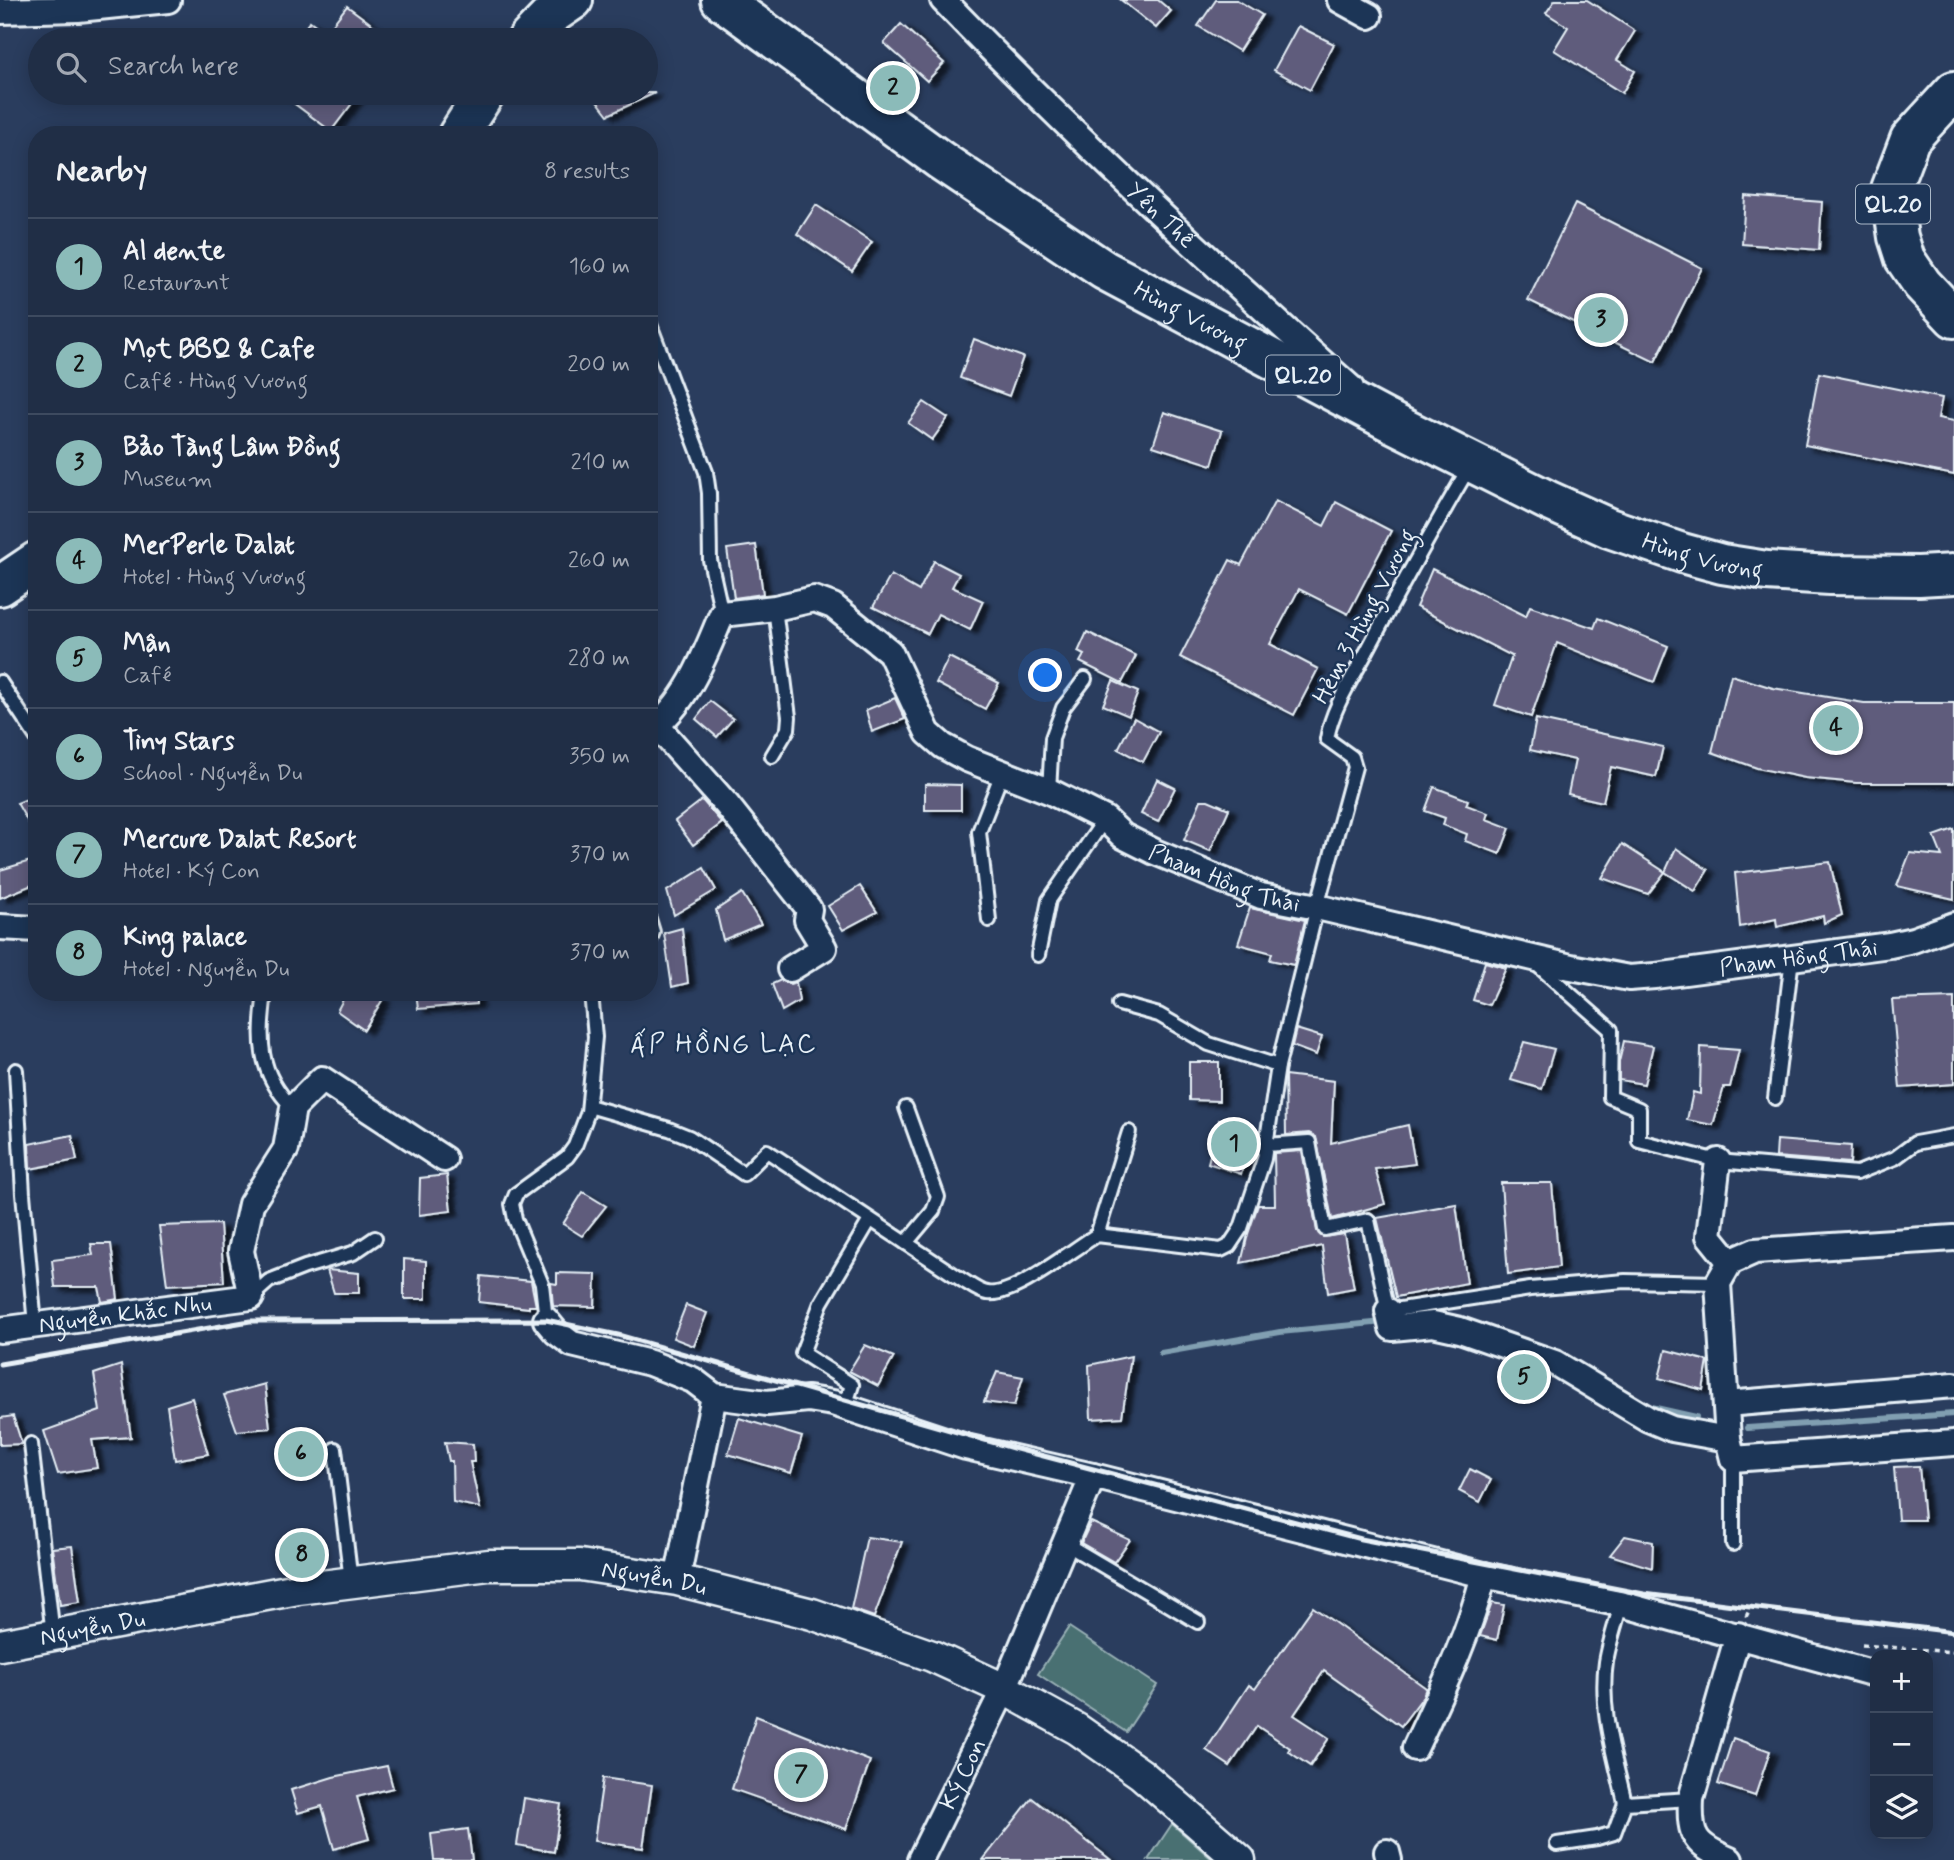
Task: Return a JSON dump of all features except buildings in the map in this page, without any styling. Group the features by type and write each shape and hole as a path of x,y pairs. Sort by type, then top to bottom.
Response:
{"highway":[{"path":"539,28 551,15 573,0"},
{"name":"Hùng Vương","path":"721,0 940,160 1104,270 1387,420 1609,528 1722,564 1768,571 1829,575 1954,574"},
{"name":"QL.20","path":"1954,91 1910,139 1891,189 1898,237 1905,258 1922,284 1954,318"},
{"path":"464,126 477,105"},
{"path":"0,586 28,567"}],"street":[{"path":"0,11 78,9 168,0"},
{"name":"Yên Thế","path":"943,0 1052,110 1239,288 1387,420"},
{"path":"1340,0 1369,16"},
{"name":"Phạm Hồng Thái","path":"722,614 775,608 814,599 833,606 890,652 928,733 943,746 967,759 1049,791 1105,819 1123,836 1261,896 1317,906 1528,957 1629,978 1913,940 1954,925"},
{"path":"658,722 699,670 722,614"},
{"path":"658,733 727,805 808,909 807,920 824,948 790,969"},
{"path":"0,927 28,929"},
{"path":"251,1297 241,1251 251,1205 286,1149 293,1108 322,1079 444,1159"},
{"path":"1718,1161 1709,1236 1724,1273 1726,1404 1730,1449"},
{"path":"1724,1273 1755,1251 1954,1238"},
{"name":"Nguyễn Khắc Nhu","path":"0,1330 251,1297"},
{"path":"1389,1317 1460,1331 1555,1363 1648,1419 1730,1449 1954,1443"},
{"path":"546,1320 572,1344 650,1363 693,1380 714,1396 767,1403 808,1399 845,1407 966,1447 1093,1476 1484,1575 1620,1604 1870,1673"},
{"path":"1726,1404 1954,1385"},
{"path":"677,1580 714,1396"},
{"name":"Ký Con","path":"920,1860 1004,1689 1093,1476"},
{"name":"Nguyễn Du","path":"0,1645 351,1581 489,1565 580,1565 677,1580 812,1614 932,1656 1004,1689 1077,1729 1141,1774 1240,1860"},
{"path":"1415,1748 1458,1656 1484,1575"},
{"path":"1730,1860 1704,1848 1689,1826 1691,1799 1738,1635"}],"lane":[{"path":"658,346 706,472 710,560 722,614"},
{"name":"Hẻm 3 Hùng Vương","path":"1317,906 1355,767 1352,757 1327,739 1329,729 1340,702 1410,569 1472,463"},
{"path":"772,755 788,729 789,717 775,608"},
{"path":"1049,791 1052,738 1063,708 1085,679"},
{"path":"0,682 28,724"},
{"path":"989,920 979,832 1002,772"},
{"path":"1038,955 1049,900 1105,819"},
{"path":"1097,1235 1221,1250 1229,1246 1241,1228 1264,1159 1278,1066 1317,906"},
{"path":"1528,957 1611,1030 1610,1097 1639,1109 1639,1141 1718,1161 1857,1173 1895,1158 1915,1143 1954,1136"},
{"path":"1775,1098 1792,958"},
{"path":"264,1001 261,1026 265,1069 278,1091 293,1108"},
{"path":"546,1320 542,1284 515,1219 512,1204 516,1194 567,1157 575,1146 589,1106 595,1037 592,1001"},
{"path":"1119,1004 1159,1015 1209,1044 1278,1066"},
{"path":"16,1070 23,1194 35,1325"},
{"path":"589,1106 688,1137 744,1174 767,1151 962,1280 987,1293 1006,1291 1035,1276 1097,1235 1129,1132"},
{"path":"906,1108 938,1197 933,1211 906,1243"},
{"path":"1266,1145 1309,1142 1325,1229 1368,1220 1389,1317 1530,1289 1724,1273"},
{"path":"845,1407 852,1385 802,1353 821,1303 870,1220"},
{"path":"251,1297 268,1281 353,1253 375,1238"},
{"path":"31,1444 54,1635"},
{"path":"335,1449 351,1581"},
{"path":"1730,1449 1733,1544"},
{"path":"1066,1544 1198,1622"},
{"path":"1558,1844 1614,1833 1625,1803 1607,1719 1605,1691 1606,1663 1620,1604"},
{"path":"1625,1803 1691,1799"}],"green space":[{"path":"1069,1627 1157,1685 1126,1732 1038,1674"},
{"path":"1172,1824 1213,1860 1148,1860"}],"waterway":[{"path":"1161,1353 1280,1332 1384,1322"},
{"path":"1647,1406 1696,1417"},
{"path":"1747,1428 1954,1414"}],"railway":[{"path":"0,1364 250,1321 546,1320 618,1335 1013,1448 1361,1539 1644,1594 1954,1632"}],"place":[{"name":"Mọt BBQ & Cafe","path":"893,88"},
{"name":"Bảo Tàng Lâm Đồng","path":"1601,320"},
{"name":"MerPerle Dalat","path":"1836,728"},
{"name":"Al dente","path":"1234,1144"},
{"name":"Mận","path":"1524,1377"},
{"name":"Tiny Stars","path":"301,1454"},
{"name":"King palace","path":"302,1555"},
{"name":"Mercure Dalat Resort","path":"801,1775"}],"district":[{"name":"ẤP HỒNG LẠC","path":"724,1043"}]}
